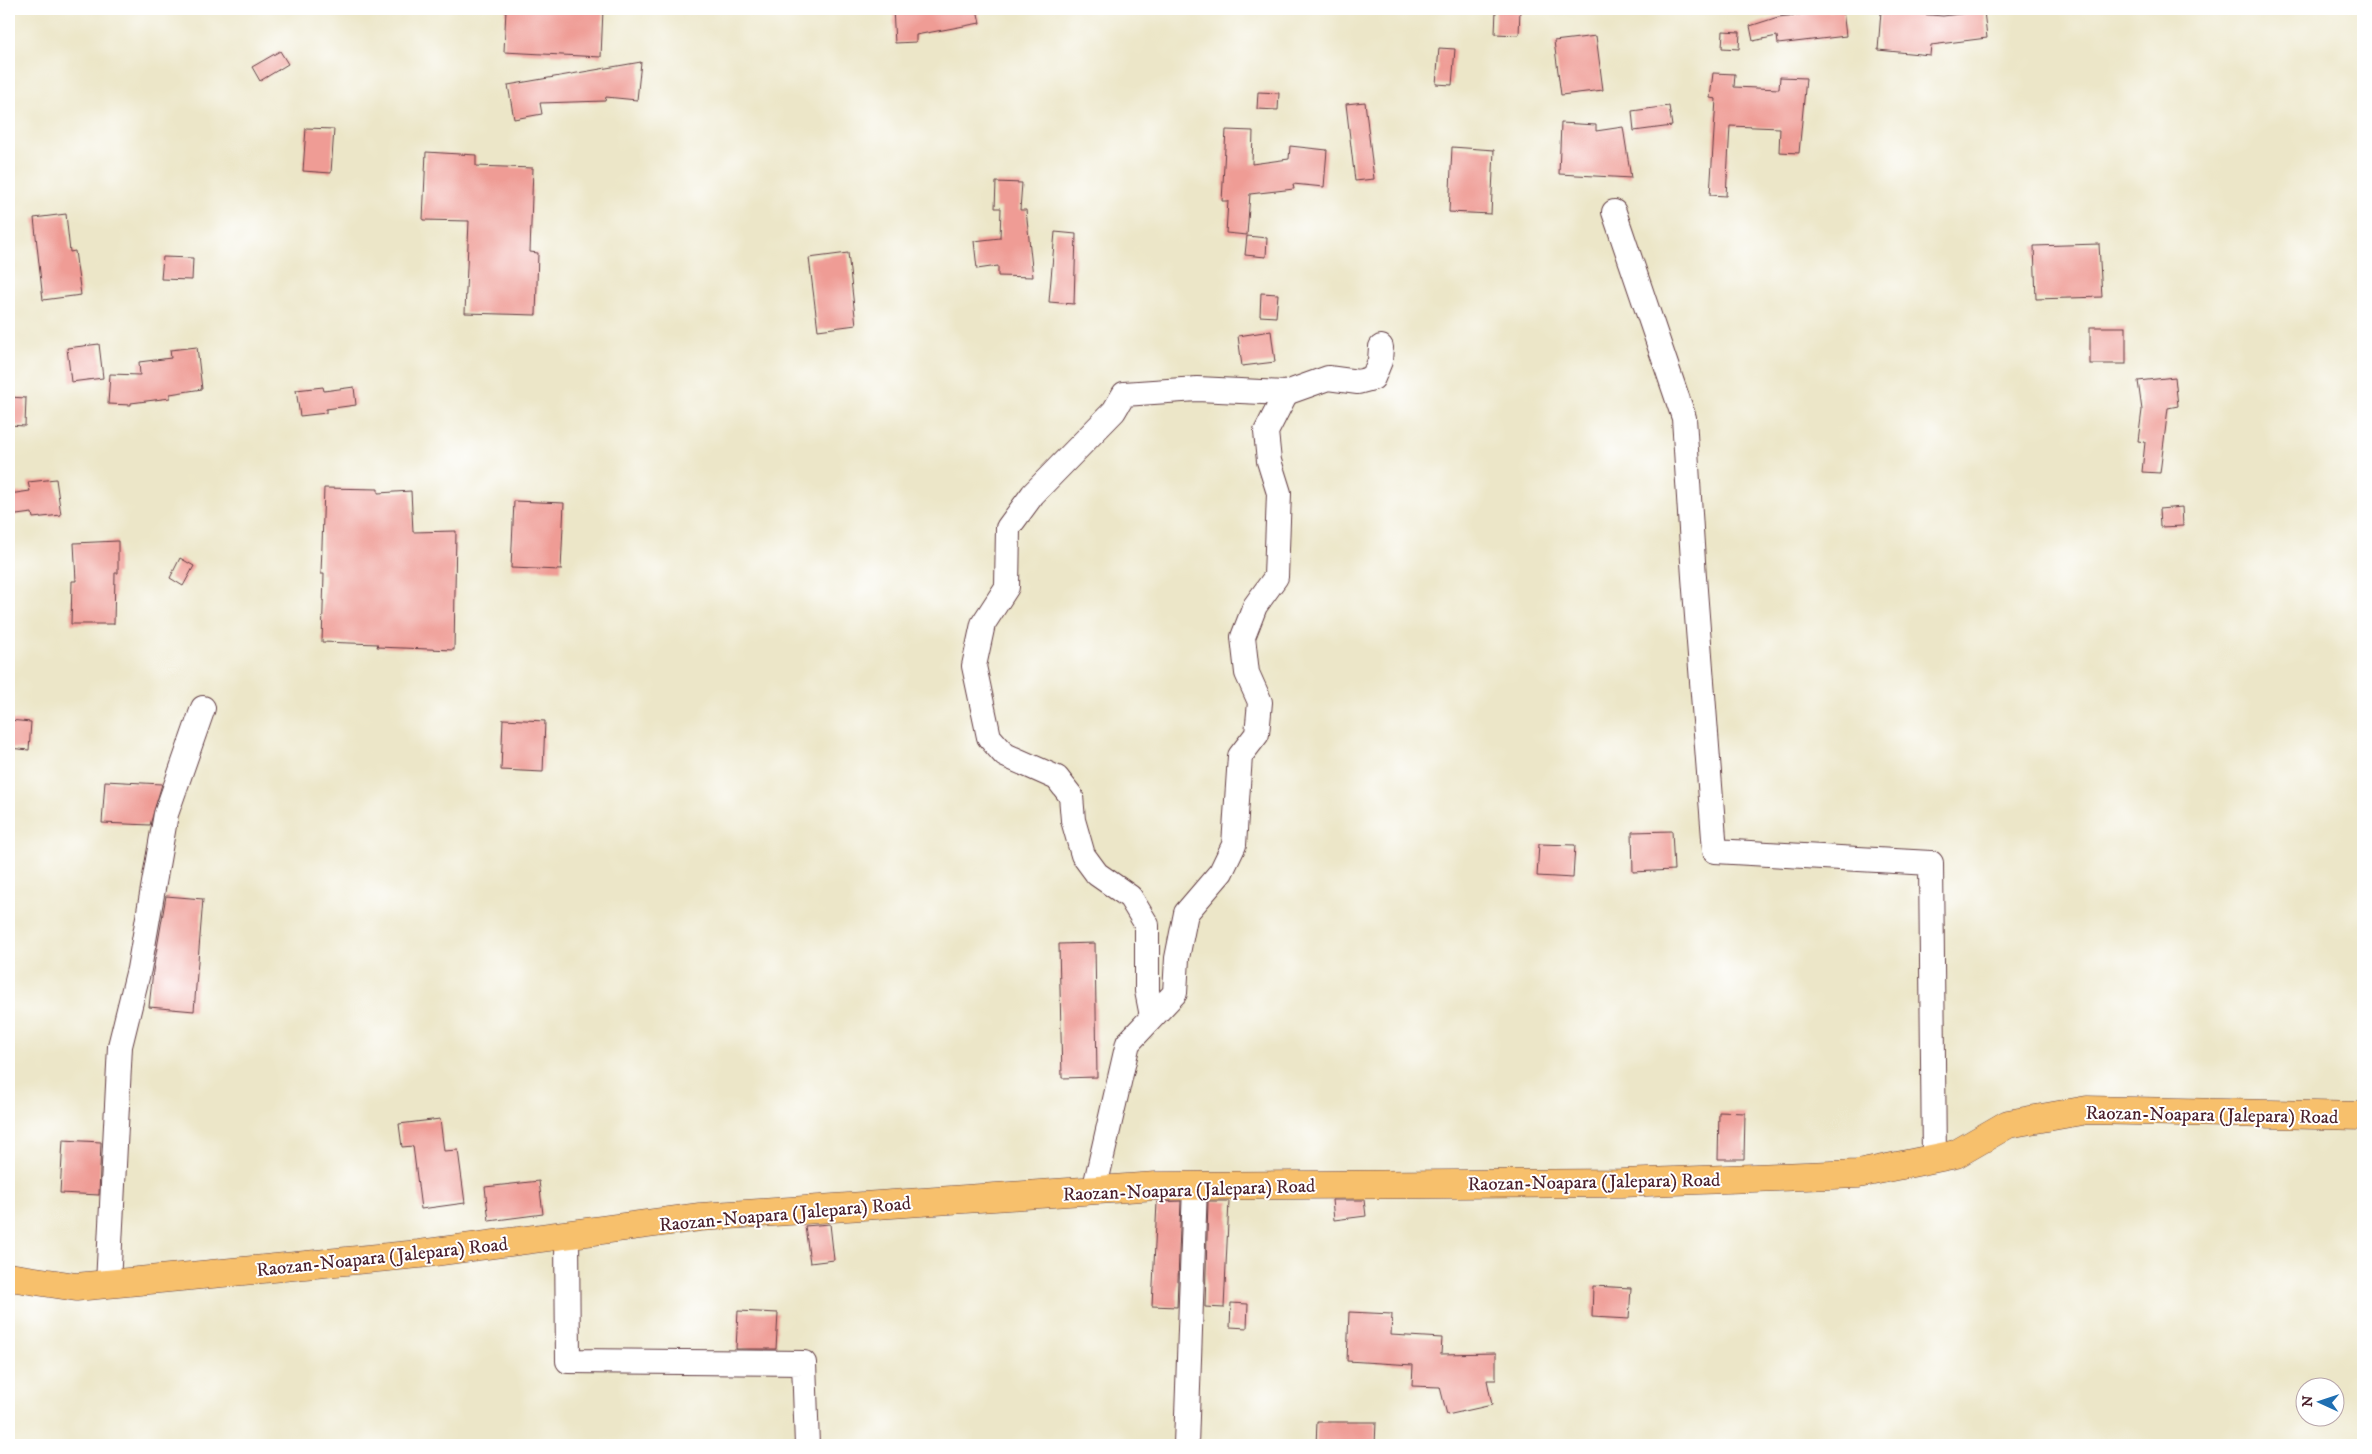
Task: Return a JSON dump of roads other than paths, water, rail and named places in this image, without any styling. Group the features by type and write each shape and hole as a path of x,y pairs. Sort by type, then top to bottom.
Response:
{"main road":[{"name":"Raozan-Noapara (Jalepara) Road","path":"9,1277 76,1288 419,1254 700,1217 1094,1190 1195,1186 1621,1183 1858,1174 1956,1154 2008,1124 2087,1110 2363,1116"}],"street":[{"path":"1614,212 1684,418 1715,851 1931,863 1934,1159"},
{"path":"1152,1016 1147,991 1148,925 1130,897 1098,874 1083,855 1074,820 1071,796 1057,778 1005,755 989,737 974,666 983,624 1007,587 1008,528 1033,494 1114,411 1124,394 1197,389 1286,393 1328,378 1358,382 1373,378 1380,360 1381,347"},
{"path":"1094,1190 1128,1043 1175,993 1177,958 1186,912 1221,872 1234,845 1240,756 1257,734 1260,702 1247,673 1243,637 1255,606 1276,577 1279,493 1269,461 1266,432 1286,393"},
{"path":"108,1284 120,1046 138,969 166,814 203,708"},
{"path":"1186,1445 1195,1186"},
{"path":"567,1235 568,1361 804,1363 808,1445"}]}
